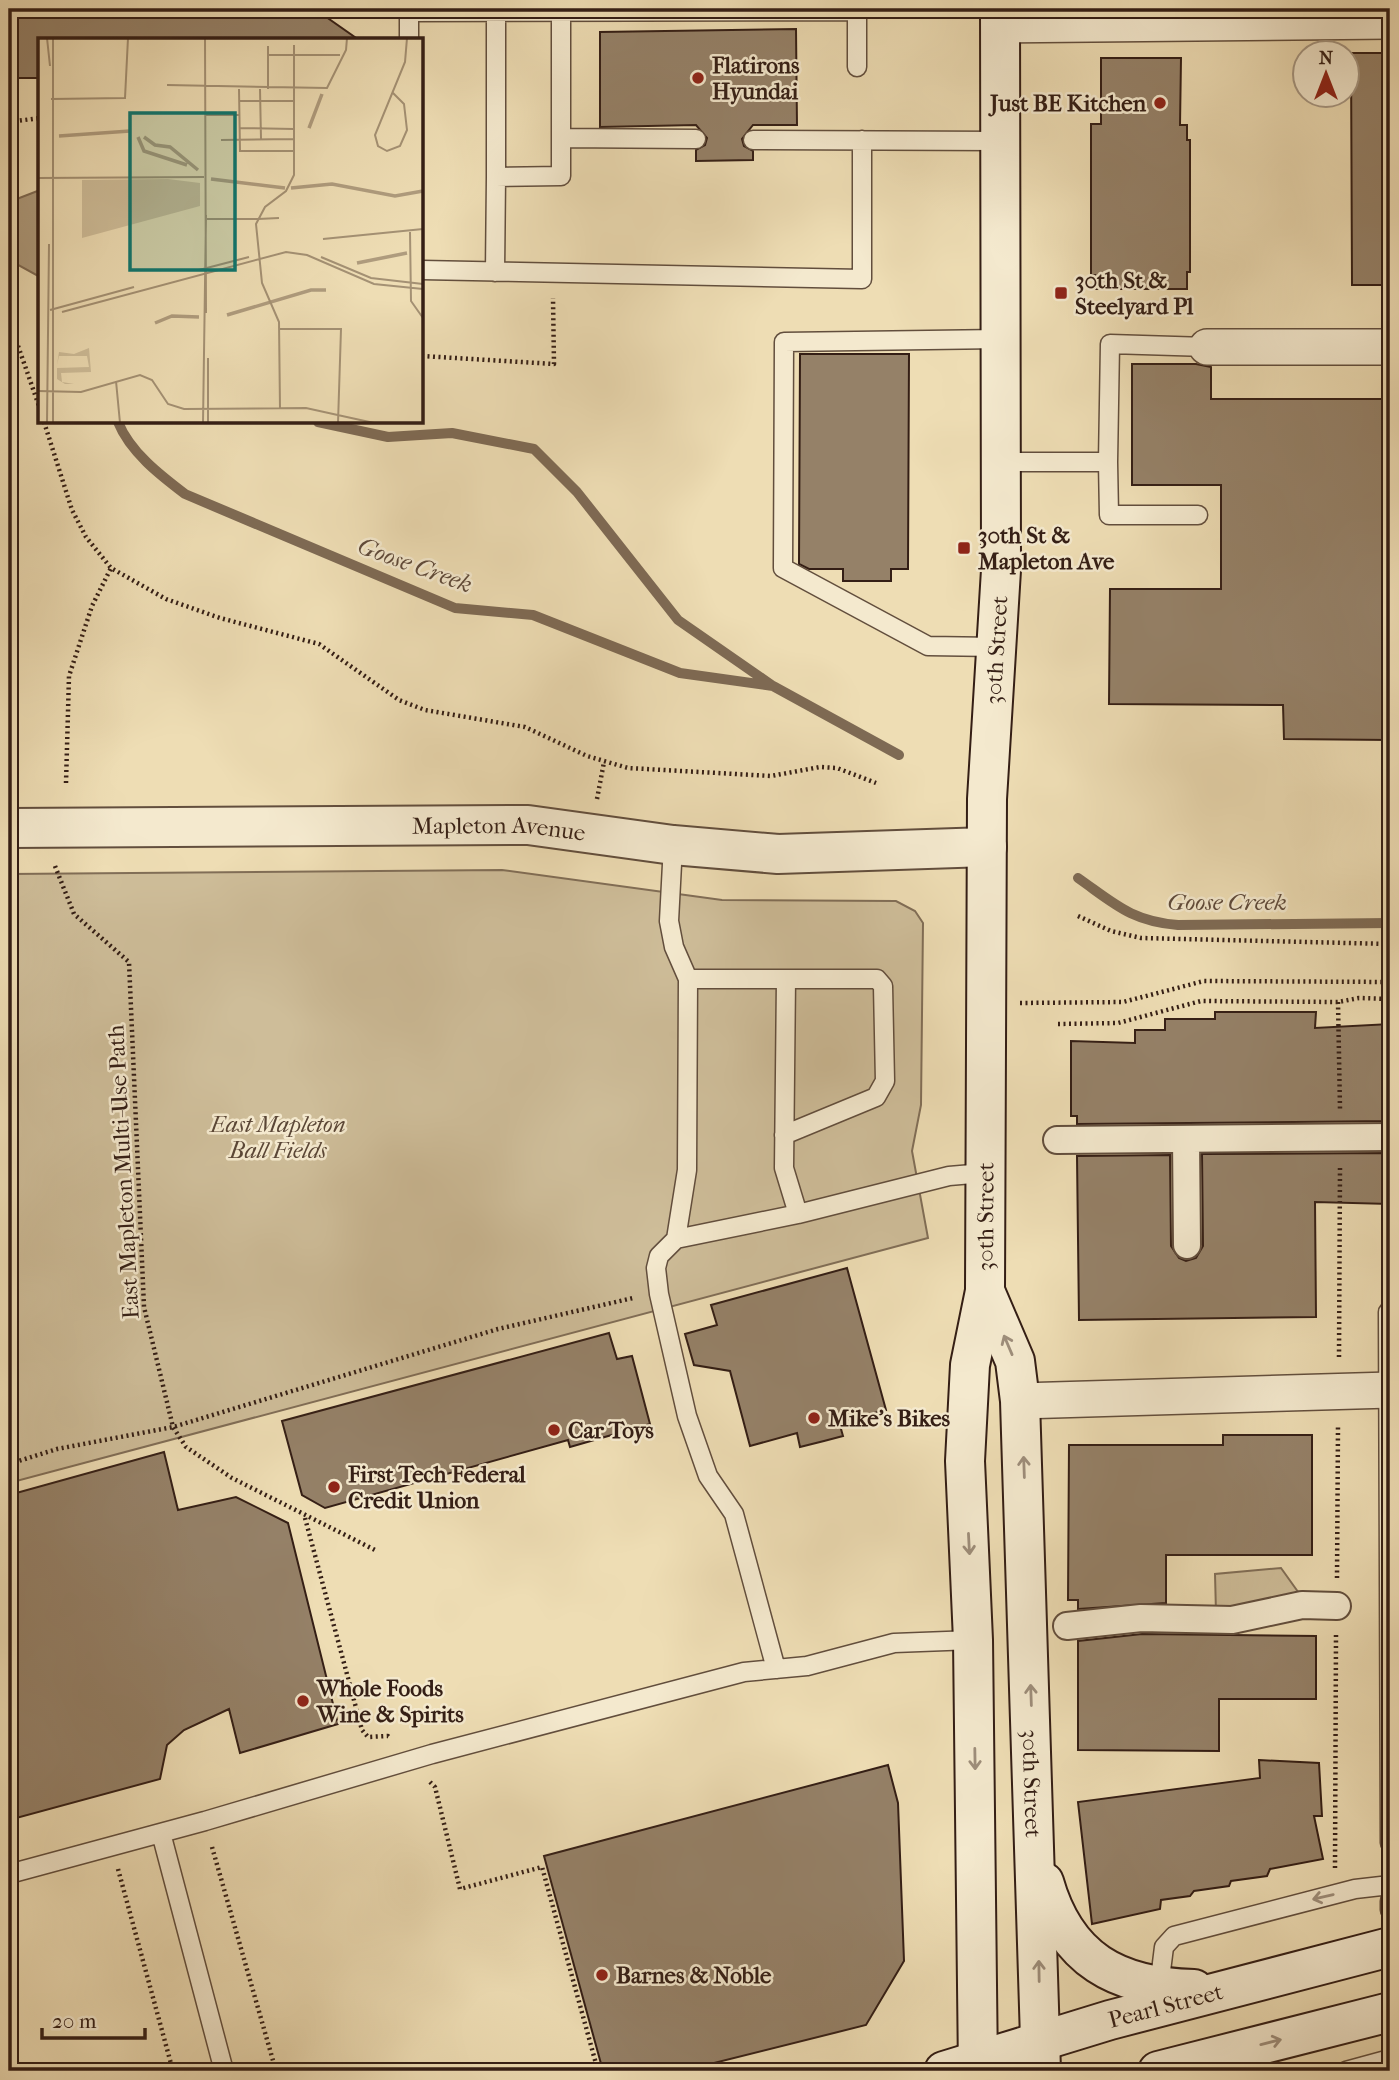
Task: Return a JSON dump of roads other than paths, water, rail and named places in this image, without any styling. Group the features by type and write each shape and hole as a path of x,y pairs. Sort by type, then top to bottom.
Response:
{"main road":[{"name":"30th Street","path":"967,2068 974,1640 965,1461 967,1403 985,1291 984,1003 987,847 997,647 1001,462 1000,17"},
{"name":"Mapleton Avenue","path":"9,828 528,825 673,845 778,854 987,847"},
{"name":"30th Street","path":"985,1291 1015,1361 1020,1401 1037,1854 1041,2055"},
{"path":"1037,1854 1055,1911 1073,1941 1102,1968 1116,1976 1159,1986 1228,1989"},
{"name":"Pearl Street","path":"967,2068 1041,2055 1228,1989 1390,1947"},
{"path":"1158,2071 1390,2012"}],"street":[{"path":"1000,17 1390,21"},
{"path":"1207,347 1390,346"},
{"path":"1058,1140 1390,1138"},
{"path":"1186,1139 1187,1245"},
{"path":"1020,1401 1390,1390"},
{"path":"1067,1626 1142,1618 1232,1619 1301,1605 1336,1606"}],"lane":[{"path":"495,272 496,10"},
{"path":"409,38 409,12 857,10 857,67"},
{"path":"496,177 561,176 561,12"},
{"path":"561,138 696,139"},
{"path":"753,140 1000,141"},
{"path":"424,270 862,279 862,140"},
{"path":"997,647 928,646 783,568 784,342 1000,339"},
{"path":"1198,515 1109,515 1110,344 1207,347"},
{"path":"1001,462 1108,462"},
{"path":"673,845 669,921 674,947 688,979 687,1170 676,1239"},
{"path":"688,979 877,979 883,986 885,1081 876,1097 784,1135"},
{"path":"786,979 784,1168 798,1214"},
{"path":"776,1669 734,1514 708,1476 687,1416 659,1294 656,1268 659,1256 676,1239 798,1214 949,1176 984,1173"},
{"path":"1388,1312 1390,1843"},
{"path":"9,1874 413,1762 432,1754 704,1682 807,1666 894,1643 974,1640"},
{"path":"161,1833 224,2071"},
{"path":"1159,1986 1164,1947 1174,1936 1355,1889 1390,1885"},
{"path":"1390,1902 1390,1910"},
{"path":"1346,2071 1390,2059"}],"waterway":[{"name":"Goose Creek","path":"119,424 138,453 185,494 455,608 533,615 680,673 773,686"},
{"name":"Goose Creek","path":"327,424 388,437 452,433 534,449 577,492 678,620 773,686 899,755"},
{"name":"Goose Creek","path":"1078,878 1124,910 1162,923 1390,923"}],"place":[{"name":"Flatirons Hyundai","path":"698,78"},
{"name":"Just BE Kitchen","path":"1160,103"},
{"name":"30th St & Steelyard Pl","path":"1061,293"},
{"name":"30th St & Mapleton Ave","path":"964,548"},
{"name":"Mike's Bikes","path":"814,1418"},
{"name":"Car Toys","path":"554,1430"},
{"name":"First Tech Federal Credit Union","path":"334,1487"},
{"name":"Whole Foods Wine & Spirits","path":"303,1701"},
{"name":"Barnes & Noble","path":"602,1975"}],"park label":[{"name":"East Mapleton Ball Fields","path":"278,1137"}]}
